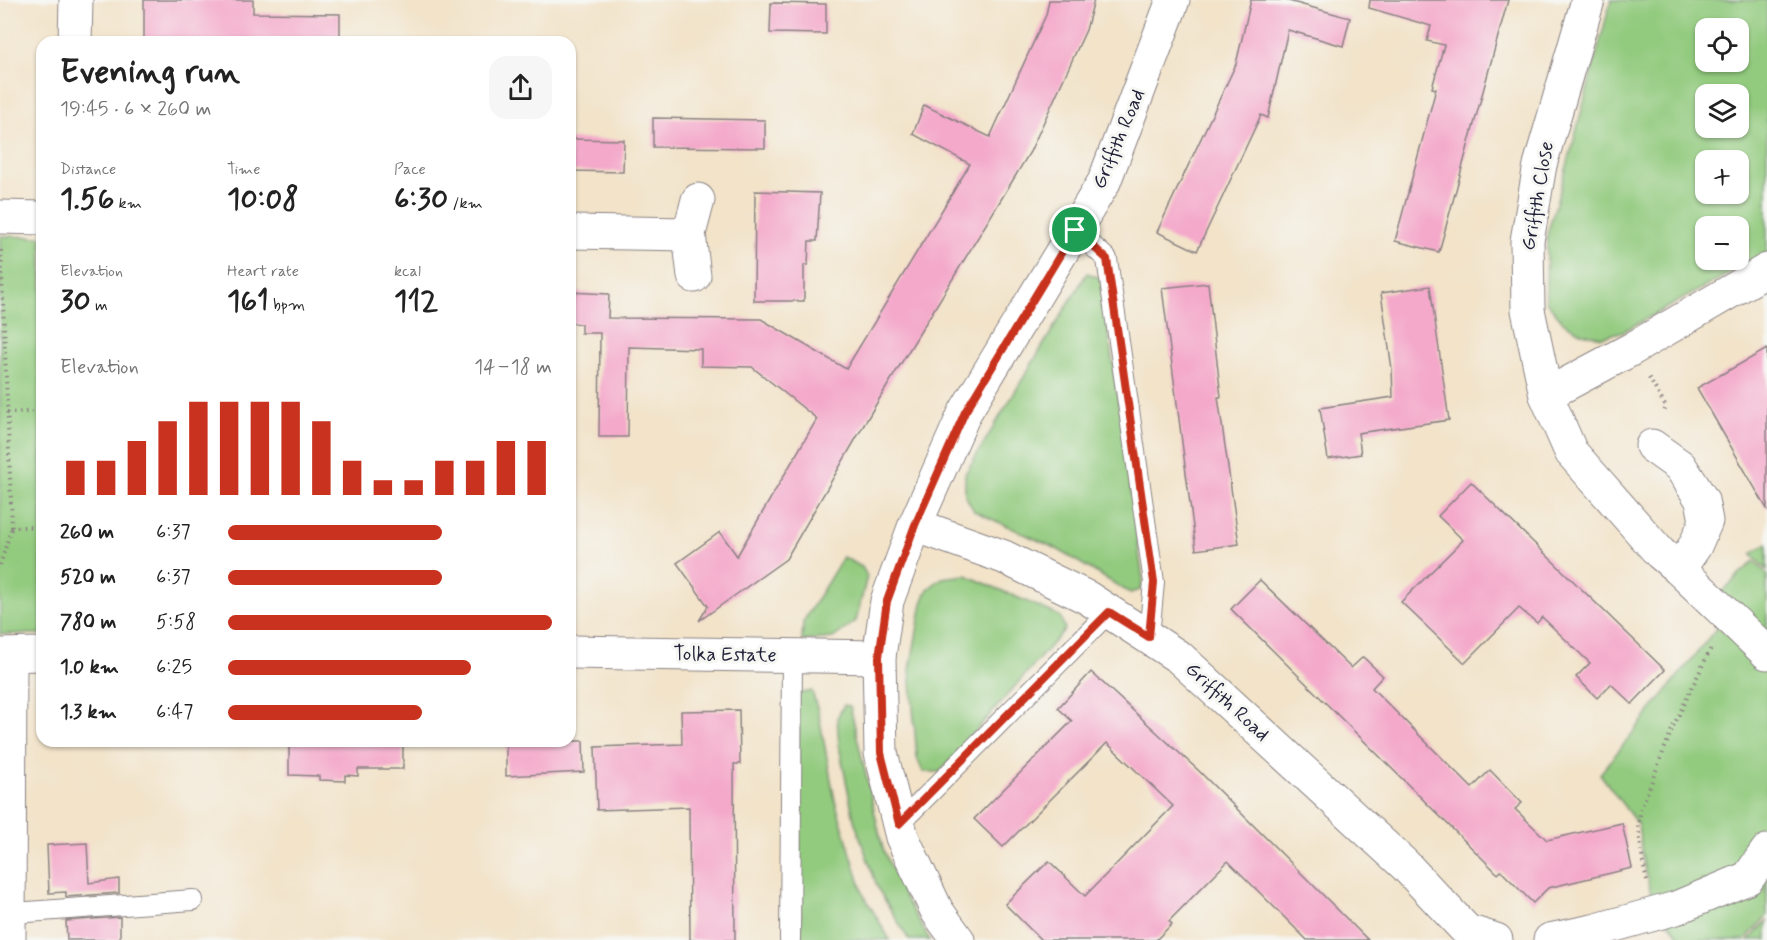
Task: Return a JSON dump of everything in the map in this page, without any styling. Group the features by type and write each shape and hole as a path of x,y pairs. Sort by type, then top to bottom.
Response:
{"street":[{"path":"75,36 76,0"},
{"name":"Griffith Road","path":"958,940 937,911 902,837 881,753 879,657 887,601 915,525 965,412 1104,182 1173,0"},
{"name":"Griffith Close","path":"1588,0 1540,165 1527,241 1528,310 1546,395 1571,452 1660,553 1748,635"},
{"path":"694,276 689,234 698,200"},
{"path":"0,217 36,218"},
{"path":"576,232 689,234"},
{"path":"1546,395 1632,349 1767,270"},
{"path":"1652,446 1680,466 1702,500 1706,521 1695,546 1679,569"},
{"name":"Griffith Road","path":"915,525 1004,557 1088,598 1180,658 1396,857 1467,931 1496,940"},
{"name":"Tolka Estate","path":"576,652 879,657"},
{"path":"6,922 17,655"},
{"path":"1550,940 1593,931 1676,908 1748,878 1767,851"}],"lane":[{"path":"1075,230 1107,259 1154,582 1149,637"},
{"path":"899,824 1109,612"},
{"path":"790,940 792,656"},
{"path":"6,922 194,900"}],"path":[{"path":"0,217 12,527 0,565"},
{"path":"1632,349 1666,407 1652,446"},
{"path":"7,413 36,411"},
{"path":"12,527 36,527"},
{"path":"1656,913 1642,863 1638,825 1641,809 1673,727 1748,635"}],"green space":[{"path":"1611,0 1767,0 1767,253 1749,263 1749,216 1695,216 1695,270 1736,270 1624,331 1602,337 1582,333 1564,323 1546,301 1547,234"},
{"path":"0,236 36,237 36,634 0,634"},
{"path":"1087,273 1101,278 1143,580 1141,590 1130,593 1057,549 974,511 965,495 965,474"},
{"path":"1767,543 1767,570 1751,554"},
{"path":"843,557 862,567 867,576 856,621 833,638 802,641 803,622"},
{"path":"1754,561 1767,574 1767,916 1745,940 1682,940 1672,926 1656,913 1643,863 1638,825 1600,774 1727,615 1713,600"},
{"path":"966,575 1060,616 1065,629 940,772 923,772 917,758 910,670 922,603 928,589 942,578"},
{"path":"812,691 819,715 835,801 863,894 890,940 801,940 797,694"},
{"path":"844,705 850,706 883,849 905,898 930,940 909,940 878,889 854,820 839,746 837,718"},
{"path":"1767,921 1767,940 1749,940"}],"building":[{"path":"144,0 253,0 253,13 340,14 340,36 144,36"},
{"path":"1049,0 1094,0 1086,30 1030,152 872,411 786,559 699,621 708,606 677,563 720,532 737,556 817,419 752,367 701,366 701,349 629,347 628,437 599,437 600,333 581,333 581,324 576,324 576,292 609,294 608,318 761,319 846,369 970,164 913,134 924,105 990,137 1046,15"},
{"path":"1251,0 1285,0 1350,18 1343,46 1288,30 1268,118 1261,115 1197,251 1157,232 1236,64"},
{"path":"1370,0 1508,0 1439,252 1395,241 1436,89 1432,88 1444,45 1427,41 1431,26 1369,8"},
{"path":"771,3 826,4 826,34 770,33"},
{"path":"653,118 765,120 765,148 653,147"},
{"path":"576,139 624,140 623,172 576,171"},
{"path":"755,191 820,193 817,241 809,241 808,265 804,265 804,301 754,301"},
{"path":"1208,283 1221,397 1218,397 1239,544 1196,550 1162,288"},
{"path":"1430,286 1449,420 1358,433 1361,454 1328,459 1320,408 1393,397 1392,369 1381,293"},
{"path":"1767,349 1767,509 1697,388"},
{"path":"1471,482 1665,670 1632,704 1611,684 1597,698 1576,677 1590,663 1542,617 1537,623 1519,608 1465,663 1401,602 1463,540 1438,516"},
{"path":"1260,580 1351,668 1363,657 1383,676 1372,688 1472,788 1490,770 1522,803 1515,809 1547,840 1622,823 1632,868 1548,888 1533,903 1501,871 1498,874 1231,609"},
{"path":"1091,672 1199,771 1368,940 1307,940 1228,861 1169,921 1172,924 1156,940 1041,940 1005,904 1049,861 1085,896 1173,806 1107,743 1003,847 974,819 1072,721 1058,708"},
{"path":"739,710 740,764 734,764 735,940 690,940 689,807 597,810 595,747 682,744 681,711"},
{"path":"576,741 583,741 584,772 506,776 506,747 576,747"},
{"path":"289,747 403,747 403,769 358,769 358,776 345,775 345,781 319,780 319,776 289,775"},
{"path":"87,843 89,883 119,879 119,893 66,897 66,892 49,893 47,845"},
{"path":"120,917 120,940 67,940 66,921"}],"route":[{"path":"1075,230 1107,259 1154,582 1149,637 1109,612 899,824 881,753 879,657 887,601 915,525 965,412 1075,230"}]}
